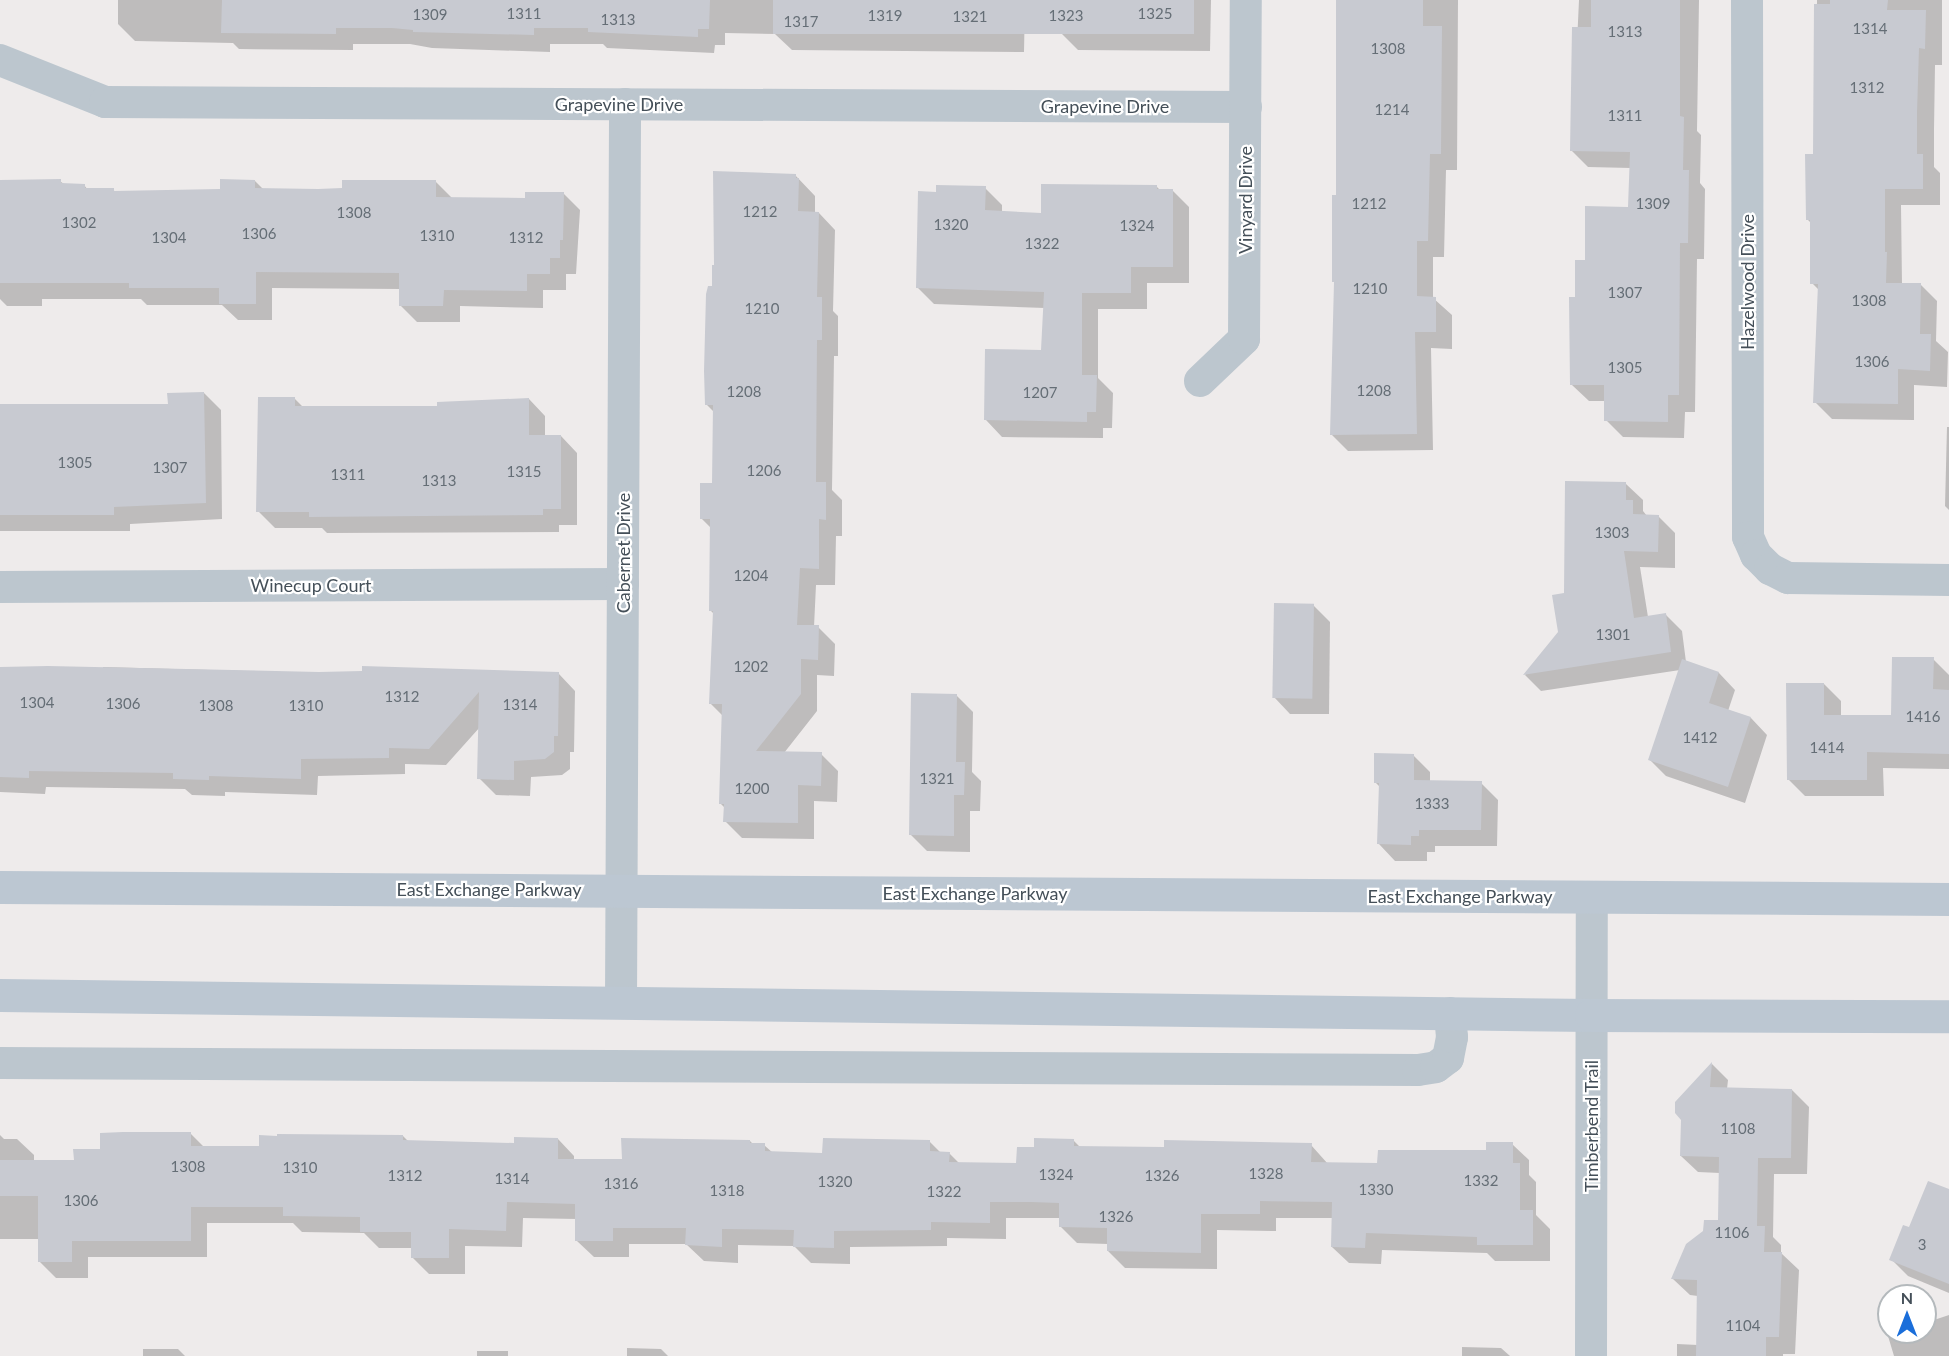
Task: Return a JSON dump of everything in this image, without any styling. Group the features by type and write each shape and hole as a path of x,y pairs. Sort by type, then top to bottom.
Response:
{"main road":[{"name":"East Exchange Parkway","path":"0,887 1949,899"},
{"path":"0,995 1592,1015 1949,1016"}],"street":[{"name":"Vinyard Drive","path":"1200,381 1244,339 1246,0"},
{"name":"Hazelwood Drive","path":"1747,0 1746,517 1748,537 1762,561 1770,569 1798,579 1949,580"},
{"name":"Grapevine Drive","path":"0,60 105,102 1246,107"},
{"name":"Cabernet Drive","path":"621,1002 625,104"},
{"name":"Winecup Court","path":"0,587 623,584"},
{"name":"Timberbend Trail","path":"1591,1356 1592,897"},
{"path":"0,1063 1418,1070 1436,1067 1448,1058 1452,1037 1450,1013"}],"building":[{"path":"222,0 710,0 709,29 698,29 698,37 588,32 588,28 534,28 534,35 413,32 413,30 392,28 336,28 336,34 221,33"},
{"path":"773,0 1194,0 1194,34 773,34"},
{"path":"1336,0 1423,0 1423,26 1442,26 1441,154 1430,154 1428,241 1417,241 1417,296 1436,297 1436,332 1415,332 1417,434 1330,435 1334,282 1332,282 1332,195 1336,195"},
{"path":"1591,0 1680,0 1680,116 1684,117 1683,170 1689,170 1688,243 1680,243 1679,395 1668,395 1668,422 1604,421 1604,385 1570,385 1569,297 1575,297 1575,260 1585,260 1585,206 1628,207 1630,152 1570,151 1572,27 1591,27"},
{"path":"1830,0 1888,0 1887,10 1926,10 1925,49 1919,48 1917,113 1917,154 1923,154 1923,189 1885,189 1885,252 1887,252 1886,283 1921,283 1920,334 1931,334 1930,371 1898,369 1898,404 1813,403 1818,284 1810,284 1810,220 1806,220 1805,154 1813,154 1814,4 1830,4"},
{"path":"713,171 796,174 796,178 799,178 798,211 819,212 817,297 822,297 822,340 817,340 816,482 826,482 826,520 819,519 819,569 800,568 797,625 819,625 818,660 801,659 801,694 756,751 822,752 821,786 798,785 798,823 723,822 724,804 719,804 722,704 709,704 713,611 709,611 710,519 700,519 700,483 712,483 713,405 705,405 704,371 706,294 708,286 712,286 712,265 714,265"},
{"path":"61,179 61,183 85,184 85,188 114,188 114,191 220,189 220,179 255,180 255,188 318,189 342,188 342,180 436,180 436,197 525,198 525,192 564,192 563,240 560,240 560,258 550,258 550,274 527,274 527,291 444,290 443,306 399,306 399,273 256,272 256,304 219,304 219,288 129,288 129,283 0,283 0,180"},
{"path":"1041,184 1157,185 1157,189 1173,189 1173,267 1131,267 1131,293 1082,293 1082,375 1097,375 1096,412 1087,412 1087,422 984,420 985,349 1041,350 1044,292 916,288 918,191 936,192 936,185 986,186 985,210 1041,213"},
{"path":"204,392 206,503 114,507 114,515 0,515 0,404 168,404 167,393"},
{"path":"258,397 295,397 295,406 437,406 437,402 529,398 529,435 561,435 561,509 543,509 543,515 309,517 309,512 256,512"},
{"path":"1565,481 1626,482 1626,500 1633,500 1633,514 1659,515 1658,552 1624,551 1634,618 1666,613 1671,652 1523,675 1558,632 1552,595 1564,593"},
{"path":"1274,603 1314,604 1312,699 1272,698"},
{"path":"1892,657 1934,657 1933,689 1949,690 1949,754 1867,752 1867,780 1787,780 1786,683 1824,683 1824,715 1891,715"},
{"path":"1682,659 1719,672 1709,703 1751,717 1728,787 1648,760"},
{"path":"362,666 559,672 558,736 554,736 554,752 545,759 514,761 514,780 477,779 479,692 429,749 389,748 389,758 301,759 301,779 209,776 209,780 173,779 173,773 29,771 29,778 0,777 0,667 319,672 362,671"},
{"path":"911,693 957,694 956,762 965,762 964,795 954,795 954,836 909,835"},
{"path":"1374,753 1414,754 1414,780 1482,781 1481,830 1419,830 1419,836 1411,836 1411,845 1377,844 1379,783 1374,783"},
{"path":"1712,1062 1710,1087 1792,1089 1791,1158 1758,1158 1757,1226 1765,1226 1764,1252 1782,1252 1779,1337 1766,1337 1766,1356 1696,1356 1697,1280 1671,1279 1686,1244 1703,1231 1704,1220 1718,1220 1719,1157 1680,1156 1681,1120 1675,1113 1675,1102"},
{"path":"191,1132 191,1146 259,1146 259,1135 277,1136 277,1134 403,1135 403,1140 514,1143 514,1137 558,1138 558,1159 622,1159 621,1138 750,1140 750,1143 765,1143 765,1151 822,1153 823,1138 930,1140 930,1151 950,1152 949,1162 1016,1163 1017,1147 1034,1147 1034,1138 1074,1139 1074,1146 1164,1147 1164,1140 1312,1143 1311,1162 1377,1163 1378,1150 1486,1150 1486,1142 1513,1142 1513,1163 1520,1163 1520,1210 1533,1210 1533,1245 1477,1245 1477,1237 1366,1233 1365,1248 1331,1247 1332,1202 1260,1201 1260,1214 1201,1214 1201,1253 1107,1251 1107,1228 1059,1227 1059,1203 1031,1202 990,1202 990,1223 931,1222 931,1230 834,1231 834,1248 793,1247 794,1230 722,1229 722,1247 685,1245 686,1228 613,1228 613,1241 575,1241 575,1204 507,1202 506,1231 449,1229 449,1258 411,1258 411,1232 360,1232 360,1217 283,1216 283,1207 191,1207 191,1241 72,1241 72,1262 38,1262 38,1196 0,1196 0,1160 74,1160 73,1149 100,1149 100,1133"},
{"path":"1928,1181 1949,1189 1949,1284 1889,1260 1903,1225 1909,1227"}]}
